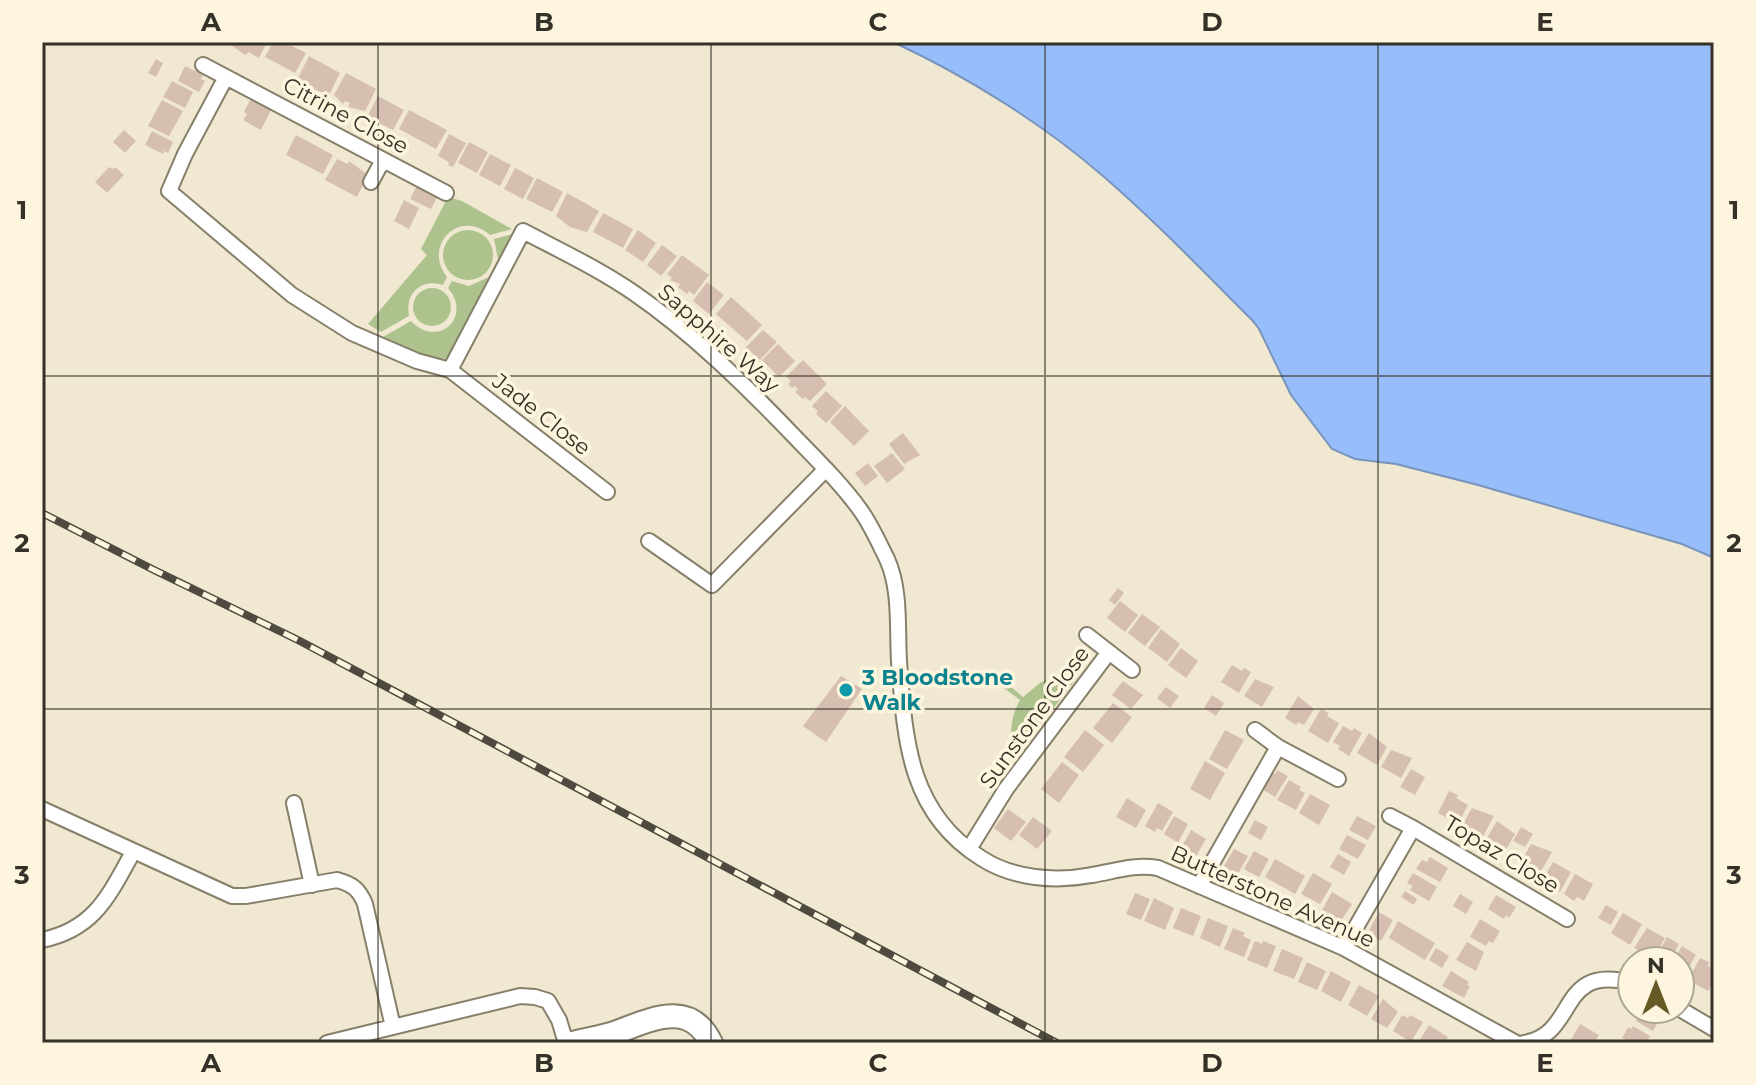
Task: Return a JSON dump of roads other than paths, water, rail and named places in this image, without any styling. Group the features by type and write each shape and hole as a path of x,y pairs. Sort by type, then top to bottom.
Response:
{"main road":[{"path":"573,1043 614,1033 660,1016 676,1016 693,1023 711,1043"},
{"path":"623,1043 629,1033 644,1021"}],"street":[{"name":"Citrine Close","path":"203,65 446,193"},
{"path":"226,77 169,191 261,271 323,317 417,361 450,370"},
{"path":"371,182 383,160"},
{"name":"Sapphire Way","path":"450,370 523,231 635,294 748,390 826,469 863,513 888,563 897,604 899,660"},
{"name":"Jade Close","path":"450,370 607,492"},
{"path":"649,541 712,585 826,469"},
{"name":"Sunstone Close","path":"1087,635 1132,670"},
{"name":"Sunstone Close","path":"969,849 1006,789 1109,652"},
{"name":"Butterstone Avenue","path":"899,660 908,748 915,778 929,807 946,830 981,859 1035,878 1064,879 1139,865 1158,868 1344,948 1516,1043"},
{"path":"1255,730 1278,747 1338,779"},
{"path":"1199,886 1278,747"},
{"path":"294,803 312,885"},
{"path":"42,809 232,896 337,880 349,884 360,891 393,1027"},
{"name":"Topaz Close","path":"1390,816 1567,919"},
{"name":"Topaz Close","path":"1344,948 1413,828"},
{"path":"42,940 59,937 92,916 104,904 133,852"},
{"path":"1524,1043 1551,1032 1572,997 1590,981 1616,978"},
{"path":"330,1043 520,996 535,997 550,1004 566,1043"},
{"path":"1696,1018 1714,1029"}],"water":[{"path":"893,42 1714,42 1714,558 1682,544 1478,485 1396,464 1355,459 1332,449 1291,395 1259,329 1179,246 1103,176 1029,119 975,85"}],"railway":[{"path":"42,513 298,640 1057,1043"}],"place":[{"name":"3 Bloodstone Walk","path":"846,690"}]}
